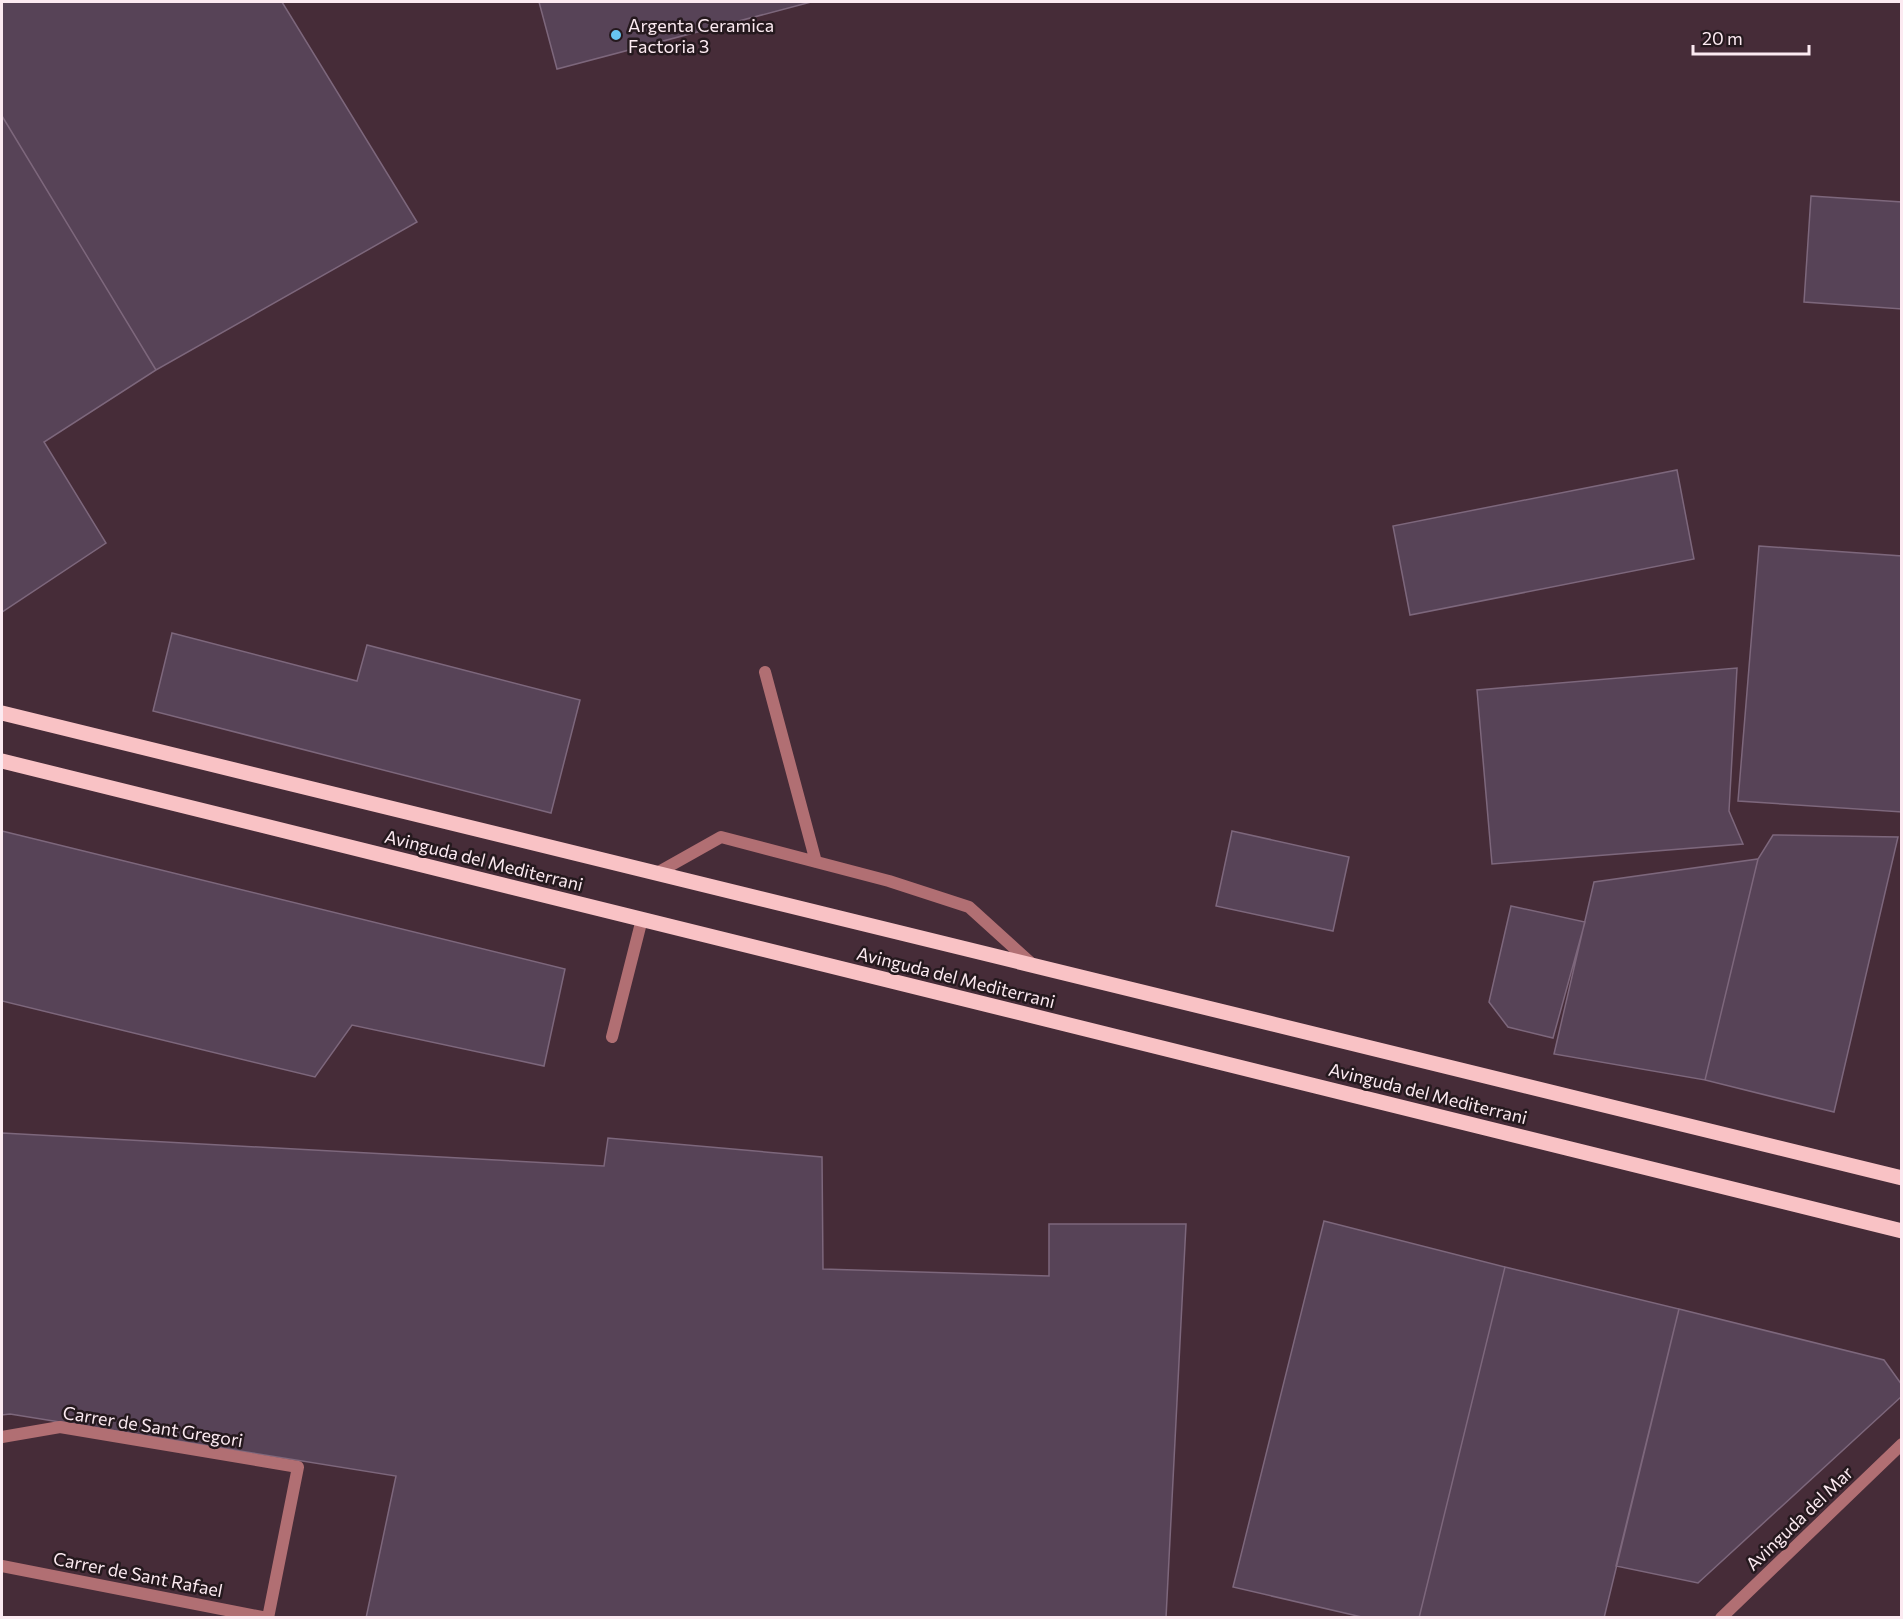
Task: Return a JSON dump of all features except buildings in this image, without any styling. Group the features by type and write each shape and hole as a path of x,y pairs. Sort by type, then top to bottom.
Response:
{"main road":[{"name":"Avinguda del Mediterrani","path":"2,713 1902,1178"},
{"name":"Avinguda del Mediterrani","path":"2,761 1902,1231"}],"street":[{"path":"765,672 816,862"},
{"path":"657,873 721,837 890,881 969,907 1034,966"},
{"path":"612,1036 642,919"},
{"name":"Carrer de Sant Gregori","path":"2,1437 60,1427 298,1467 268,1617"},
{"name":"Avinguda del Mar","path":"1721,1617 1902,1444"},
{"name":"Carrer de Sant Rafael","path":"2,1566 268,1617"}],"place":[{"name":"Argenta Ceramica Factoria 3","path":"616,35"}]}
